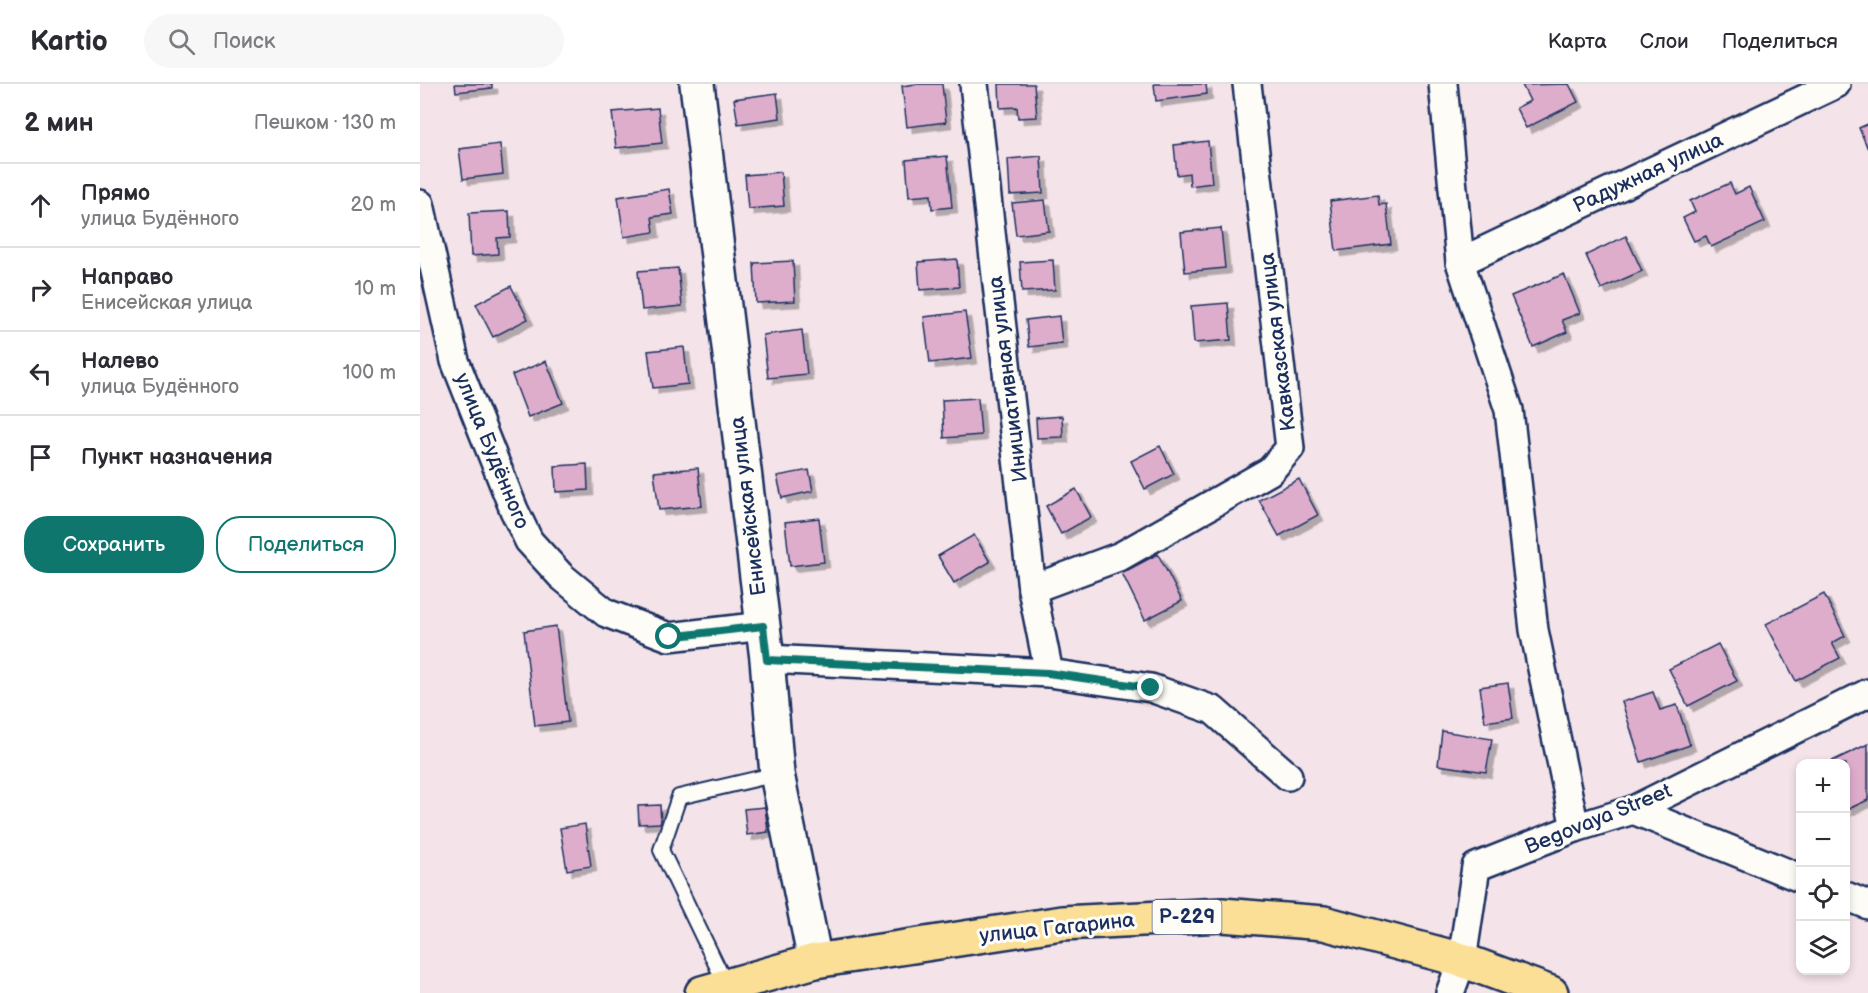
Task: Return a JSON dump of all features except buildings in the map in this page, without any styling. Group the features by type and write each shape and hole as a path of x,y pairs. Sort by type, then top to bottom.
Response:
{"main road":[{"name":"улица Гагарина","path":"714,990 814,961 1062,923 1222,915 1324,923 1462,960 1551,993"}],"street":[{"name":"Енисейская улица","path":"697,84 767,660 777,774 814,961"},
{"name":"Инициативная улица","path":"974,84 1032,589 1048,673"},
{"name":"Кавказская улица","path":"1032,589 1121,556 1270,471 1290,448 1247,84"},
{"path":"1443,84 1460,262 1509,410 1534,630 1575,828"},
{"name":"Радужная улица","path":"1460,262 1836,84"},
{"name":"улица Будённого","path":"420,204 455,361 513,510 529,541 561,576 606,613 669,637 763,626"},
{"path":"767,660 1048,673 1151,688 1213,710 1288,776"},
{"name":"Begovaya Street","path":"1462,960 1476,867 1575,828 1633,810 1868,693"},
{"path":"1633,810 1796,876"},
{"path":"1850,898 1868,905"},
{"path":"1450,993 1462,960"}],"lane":[{"path":"714,990 661,850 679,797 777,774"}],"route":[{"path":"669,637 763,626 767,660 1048,673 1151,688"}]}
